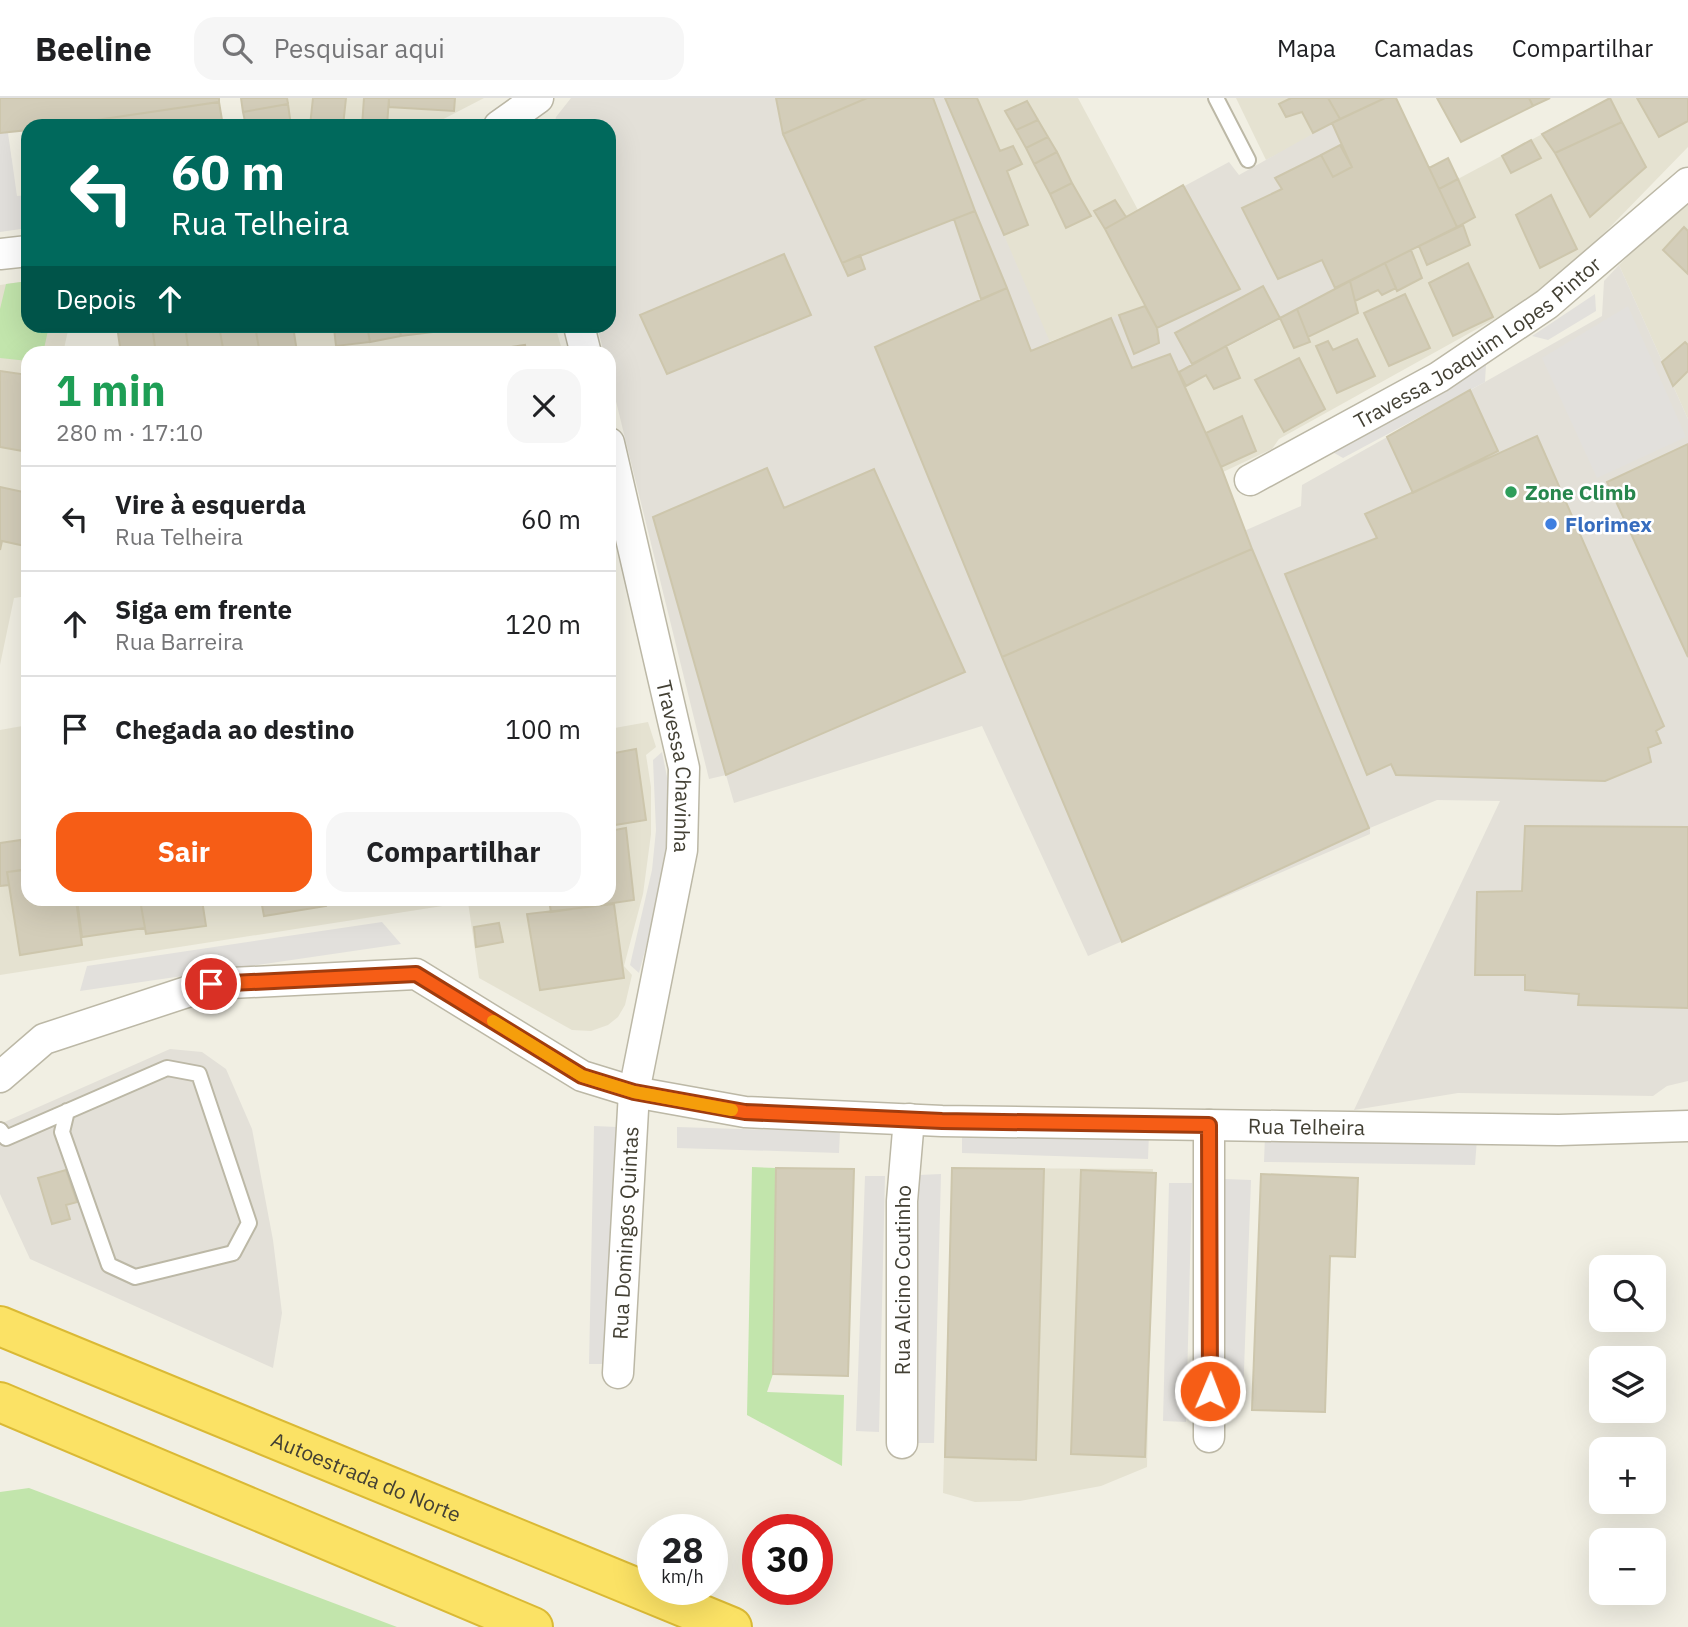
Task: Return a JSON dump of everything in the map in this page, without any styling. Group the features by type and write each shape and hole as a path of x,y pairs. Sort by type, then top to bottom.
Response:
{"highway":[{"name":"Autoestrada do Norte","path":"0,1326 732,1627"},
{"path":"0,1402 533,1627"}],"street":[{"path":"511,119 533,106"},
{"name":"Travessa Joaquim Lopes Pintor","path":"1250,480 1439,377 1547,304 1688,183"},
{"path":"0,254 21,251"},
{"name":"Travessa Chavinha","path":"616,500 619,525 684,768 682,850 634,1092"},
{"name":"Rua Telheira","path":"0,1077 44,1039 211,984 416,974 582,1076 634,1092 745,1112 909,1119 1209,1125 1559,1130 1688,1126"},
{"name":"Rua Domingos Quintas","path":"618,1373 634,1092"},
{"name":"Rua Alcino Coutinho","path":"902,1443 902,1201 909,1119"},
{"path":"1209,1125 1209,1437"}],"lane":[{"path":"1216,98 1248,160"},
{"path":"0,1130 6,1138 67,1111 167,1068 199,1074 249,1223 233,1253 135,1277 109,1265 62,1132 67,1111"}],"shaded area":[{"path":"241,98 484,98 444,119 245,119"},
{"path":"571,98 945,98 1050,342 1145,305 1105,229 1229,162 1239,175 1332,123 1396,98 1457,227 1179,372 1221,467 1244,531 1301,506 1302,485 1602,316 1604,281 1619,265 1688,419 1688,1081 1667,1086 1653,1096 1458,1093 1354,1110 1500,801 1437,800 1370,828 1370,834 1088,956 982,726 734,803 726,775 709,779 616,401 616,346 602,346 599,333 616,333 616,119 556,117"},
{"path":"945,98 1078,98 1138,210 1105,229 1145,306 1049,342"},
{"path":"1236,98 1385,98 1266,160"},
{"path":"1610,98 1688,98 1688,147 1580,258 1520,305 1279,439 1272,449 1223,472 1179,372 1457,227 1439,189"},
{"path":"0,133 8,133 17,196 21,196 21,229 0,232"},
{"path":"1688,197 1688,419 1619,265"},
{"path":"21,282 21,333 67,333 65,346 21,346 21,597 14,598 0,665 0,285"},
{"path":"1595,294 1596,311 1548,340 1532,336"},
{"path":"1628,306 1686,437 1597,478 1542,358"},
{"path":"118,333 557,333 561,346 120,346"},
{"path":"1486,364 1485,382 1343,458 1329,450"},
{"path":"648,722 656,747 646,755 651,787 651,834 643,894 624,966 632,975 625,1005 618,1017 608,1025 591,1031 572,1030 479,978 469,906 616,906 616,728"},
{"path":"21,726 21,906 442,906 0,975 0,730"},
{"path":"662,752 668,782 670,828 666,871 639,973 630,965 652,870 656,830 653,760"},
{"path":"382,922 401,944 80,991 87,966"},
{"path":"170,1049 202,1052 226,1069 252,1129 273,1240 282,1313 273,1368 30,1259 0,1194 0,1124"},
{"path":"594,1126 617,1127 610,1364 589,1364"},
{"path":"677,1127 840,1132 839,1153 677,1148"},
{"path":"962,1129 1149,1133 1148,1159 962,1153"},
{"path":"1265,1135 1477,1139 1475,1165 1264,1162"},
{"path":"952,1168 1153,1169 1147,1467 1101,1486 1020,1501 975,1502 943,1493"},
{"path":"941,1174 934,1443 913,1443 919,1175"},
{"path":"865,1176 885,1176 879,1432 856,1431"},
{"path":"1225,1179 1251,1180 1243,1397 1220,1395"},
{"path":"1169,1183 1192,1183 1186,1422 1163,1421"}],"green space":[{"path":"21,282 21,333 47,333 45,346 21,346 21,360 0,358 0,309 6,284"},
{"path":"752,1167 776,1168 773,1374 767,1392 844,1395 842,1466 747,1415"},
{"path":"29,1488 397,1627 0,1627 0,1492"}],"building":[{"path":"0,98 219,98 219,102 104,119 21,119 21,131 0,133"},
{"path":"241,98 287,98 288,104 243,112"},
{"path":"313,98 346,98 344,119 311,119"},
{"path":"364,98 389,98 388,119 362,119"},
{"path":"389,98 455,98 454,111 389,107"},
{"path":"776,98 867,98 783,134"},
{"path":"867,98 933,98 975,211 842,263 783,134"},
{"path":"945,98 977,98 1000,151 1013,146 1022,164 1007,171 1028,225 1004,235"},
{"path":"1291,98 1328,98 1340,119 1313,133 1302,112 1286,117 1279,104"},
{"path":"1328,98 1385,98 1340,119"},
{"path":"1385,98 1396,98 1457,227 1335,288 1322,260 1278,279 1242,208 1282,189 1275,178 1321,155 1333,177 1352,167 1332,123"},
{"path":"1437,98 1529,98 1533,106 1461,142"},
{"path":"1529,98 1550,98 1533,106"},
{"path":"1610,98 1622,122 1555,153 1542,134"},
{"path":"1637,98 1688,98 1688,121 1659,137"},
{"path":"1027,101 1038,120 1016,130 1005,111"},
{"path":"219,102 222,119 104,119"},
{"path":"288,104 290,119 244,119 243,112"},
{"path":"1038,120 1048,137 1026,148 1016,130"},
{"path":"1622,122 1646,167 1590,217 1555,153"},
{"path":"1048,137 1057,152 1034,164 1026,148"},
{"path":"1531,140 1541,158 1511,173 1502,156"},
{"path":"1340,145 1352,167 1333,177 1321,155"},
{"path":"1057,152 1072,183 1050,194 1034,164"},
{"path":"1448,158 1458,179 1439,189 1429,168"},
{"path":"1458,179 1475,217 1457,227 1439,189"},
{"path":"1072,183 1091,216 1066,228 1050,194"},
{"path":"1183,185 1240,289 1157,328 1105,229"},
{"path":"1551,195 1577,249 1540,268 1516,215"},
{"path":"1115,200 1126,217 1105,229 1094,211"},
{"path":"975,211 1007,288 981,299 954,219"},
{"path":"1463,225 1470,245 1427,265 1419,246"},
{"path":"1684,227 1688,231 1688,274 1663,250"},
{"path":"1411,250 1422,278 1397,291 1385,263"},
{"path":"784,254 811,315 667,374 640,315"},
{"path":"860,255 865,269 848,276 842,263"},
{"path":"1385,263 1396,288 1382,295 1378,290 1355,301 1350,281"},
{"path":"1468,263 1493,317 1453,336 1429,283"},
{"path":"1350,281 1358,313 1308,337 1297,309"},
{"path":"1263,286 1280,318 1192,364 1175,333"},
{"path":"1007,288 1031,351 1111,318 1132,368 1170,354 1221,467 1252,549 1002,657 875,347"},
{"path":"1405,294 1430,348 1389,366 1364,313"},
{"path":"1145,306 1157,328 1159,343 1134,354 1119,315"},
{"path":"1297,309 1310,342 1294,348 1280,318"},
{"path":"118,333 153,333 155,346 120,346"},
{"path":"153,333 186,333 188,346 155,346"},
{"path":"186,333 220,333 223,346 188,346"},
{"path":"220,333 256,333 259,346 223,346"},
{"path":"256,333 294,333 296,346 259,346"},
{"path":"335,333 368,333 370,342 336,346"},
{"path":"368,333 400,333 401,336 370,342"},
{"path":"400,333 426,333 401,336"},
{"path":"1357,339 1375,376 1337,393 1316,346 1328,341 1333,350"},
{"path":"1685,342 1688,345 1688,371 1673,386 1662,362"},
{"path":"1226,346 1240,378 1214,389 1206,375 1186,386 1179,372"},
{"path":"1299,358 1325,409 1284,432 1255,380"},
{"path":"0,371 21,374 21,451 0,447"},
{"path":"1470,390 1498,451 1413,493 1387,437"},
{"path":"1242,416 1256,451 1221,467 1206,433"},
{"path":"1537,436 1664,726 1656,731 1661,743 1648,748 1651,762 1605,781 1396,775 1391,764 1367,775 1285,574 1377,538 1365,514"},
{"path":"1688,444 1688,657 1607,482"},
{"path":"767,468 784,508 874,469 965,672 726,775 653,517"},
{"path":"0,487 21,492 21,545 2,541 0,550"},
{"path":"1252,549 1369,828 1122,942 1002,657"},
{"path":"636,749 646,820 616,825 616,753"},
{"path":"1525,826 1688,827 1688,1008 1578,1005 1579,994 1525,990 1525,975 1475,975 1477,892 1522,891"},
{"path":"626,828 634,900 616,903 616,830"},
{"path":"21,840 21,870 7,872 9,885 0,886 0,843"},
{"path":"21,870 21,906 77,906 82,945 20,955 7,872"},
{"path":"78,906 141,906 145,928 82,937"},
{"path":"141,906 203,906 206,926 146,934"},
{"path":"262,906 326,906 264,916"},
{"path":"550,906 592,906 551,912"},
{"path":"614,906 624,978 540,990 527,914"},
{"path":"499,923 503,942 476,947 474,927"},
{"path":"776,1168 854,1169 848,1376 773,1374"},
{"path":"952,1168 1044,1169 1036,1460 945,1457"},
{"path":"66,1170 77,1202 66,1205 70,1219 52,1224 38,1178"},
{"path":"1081,1170 1156,1173 1145,1457 1071,1454"},
{"path":"1261,1174 1358,1178 1355,1257 1330,1256 1325,1412 1252,1410"}],"slow traffic":[{"path":"493,1021 582,1076 634,1092 732,1110"}],"place":[{"name":"Zone Climb","path":"1511,492"},
{"name":"Florimex","path":"1551,524"}],"route":[{"path":"211,984 416,974 582,1076 634,1092 745,1112 942,1121 1209,1125 1210,1391"}]}
